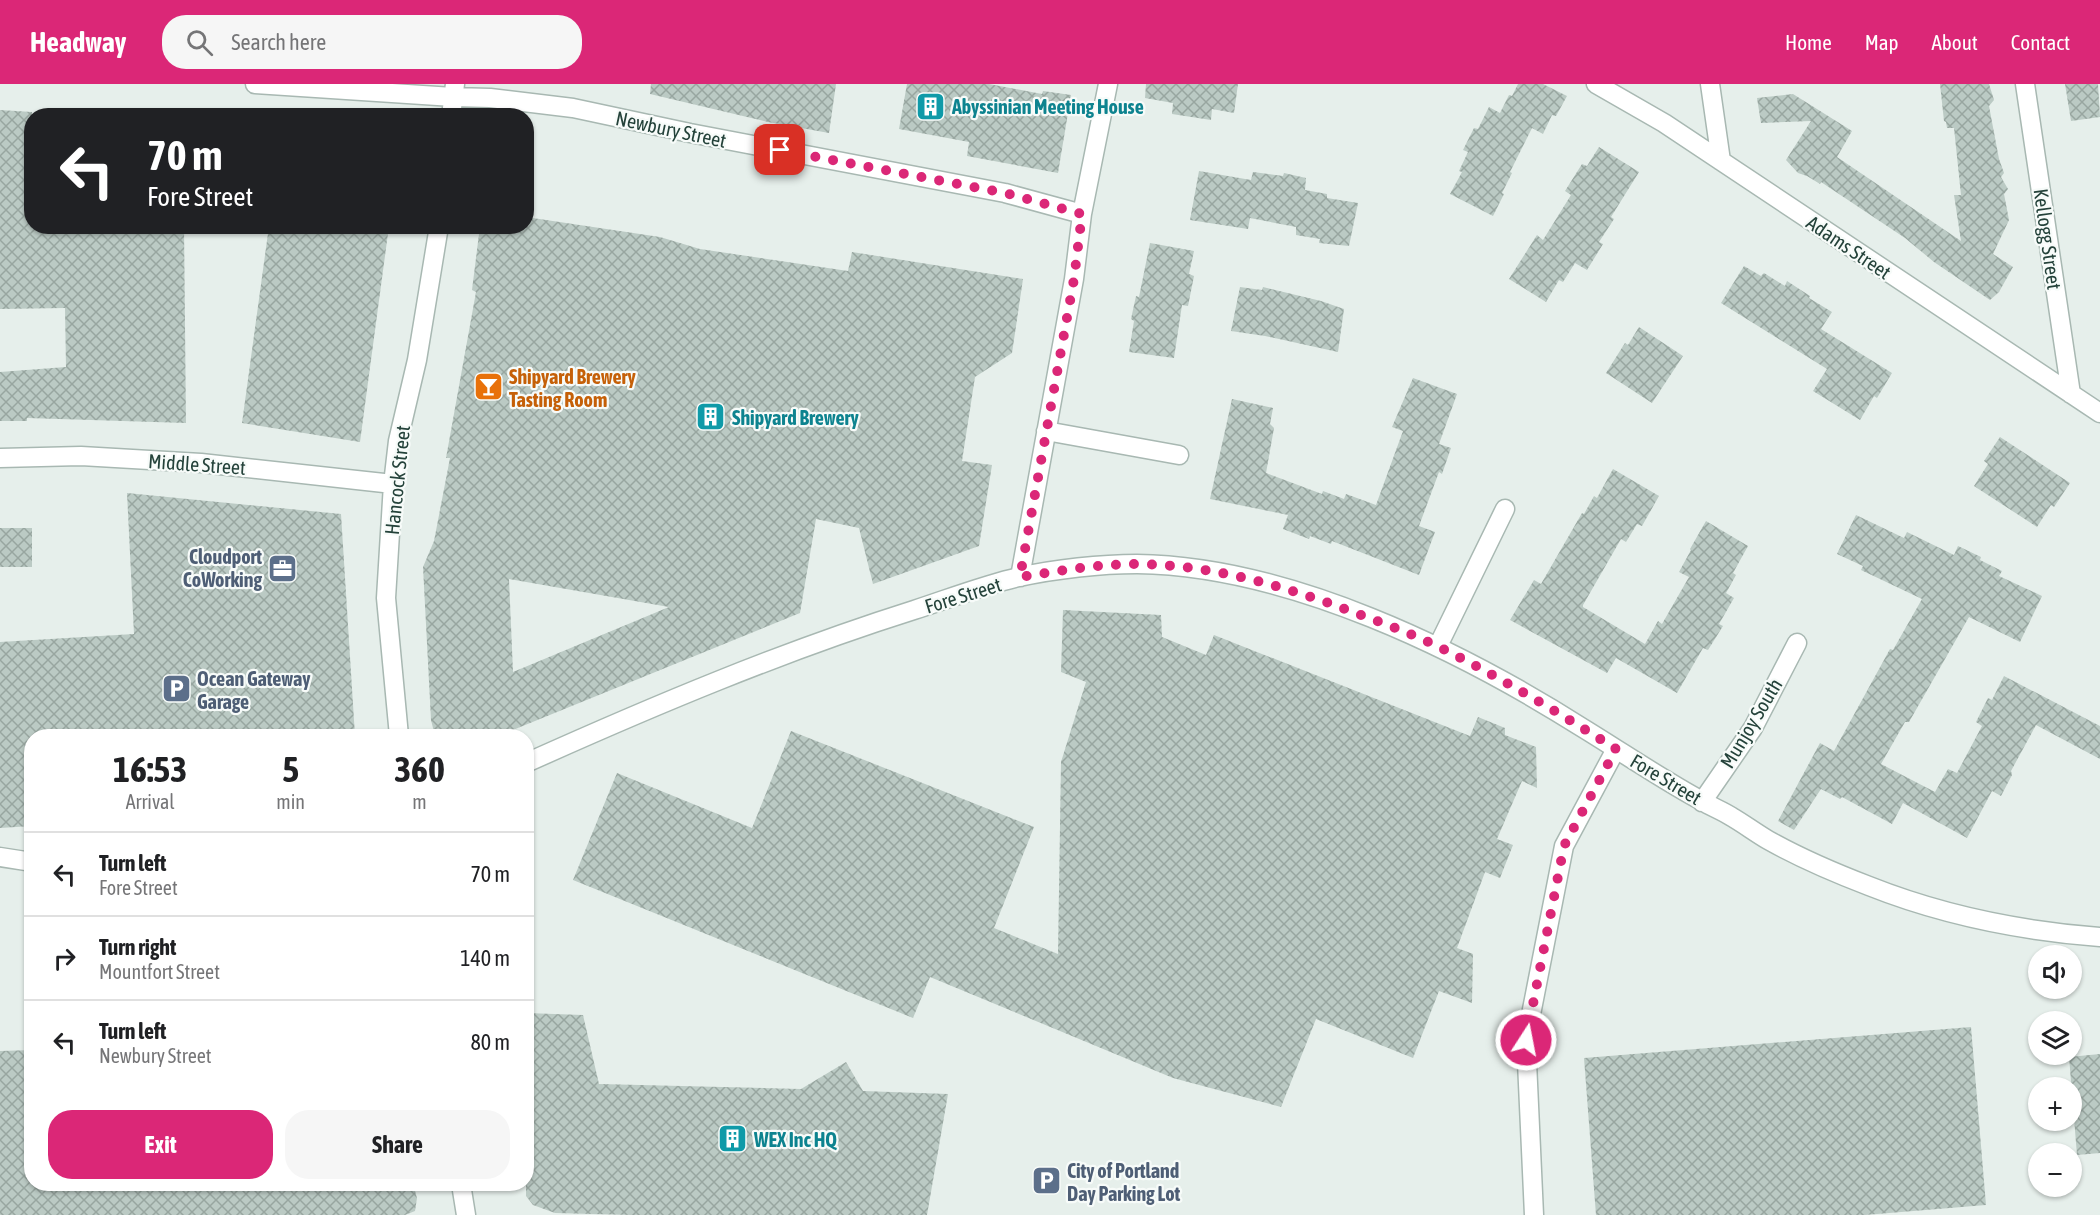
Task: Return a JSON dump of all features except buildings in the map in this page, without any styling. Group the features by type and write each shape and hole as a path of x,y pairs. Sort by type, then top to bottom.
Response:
{"street":[{"name":"Newbury Street","path":"255,84 454,91 490,98 573,108 690,134 1005,193 1082,214"},
{"path":"1020,577 1074,279 1082,214 1108,84"},
{"name":"Adams Street","path":"1596,84 1664,123 2100,414"},
{"path":"1710,84 1721,161"},
{"name":"Kellogg Street","path":"2025,84 2071,394"},
{"path":"452,108 454,91"},
{"name":"Hancock Street","path":"398,729 386,598 393,484 398,441 417,360 438,234"},
{"path":"1046,431 1179,455"},
{"name":"Middle Street","path":"0,458 81,456 190,462 393,484"},
{"path":"1438,646 1506,509"},
{"name":"Fore Street","path":"534,760 683,695 848,631 1020,577 1099,566 1138,564 1194,568 1250,578 1304,594 1438,646 1542,702 1702,802 1729,815 1771,841 1870,887 1915,902 2035,931 2100,937"},
{"name":"Munjoy South","path":"1702,802 1753,729 1797,643"},
{"path":"1534,1215 1526,1040 1564,846 1616,749"},
{"path":"0,857 24,861"},
{"path":"462,1191 466,1215"}],"place":[{"name":"Abyssinian Meeting House","path":"931,106"},
{"name":"Shipyard Brewery Tasting Room","path":"488,387"},
{"name":"Shipyard Brewery","path":"711,417"},
{"name":"Cloudport CoWorking","path":"283,568"},
{"name":"Ocean Gateway Garage","path":"176,689"},
{"name":"WEX Inc HQ","path":"733,1139"},
{"name":"City of Portland Day Parking Lot","path":"1046,1181"}],"route":[{"path":"780,150 1005,193 1082,214 1074,279 1020,577 1099,566 1138,564 1194,568 1250,578 1304,594 1438,646 1542,702 1616,749 1564,846 1526,1040"}]}
